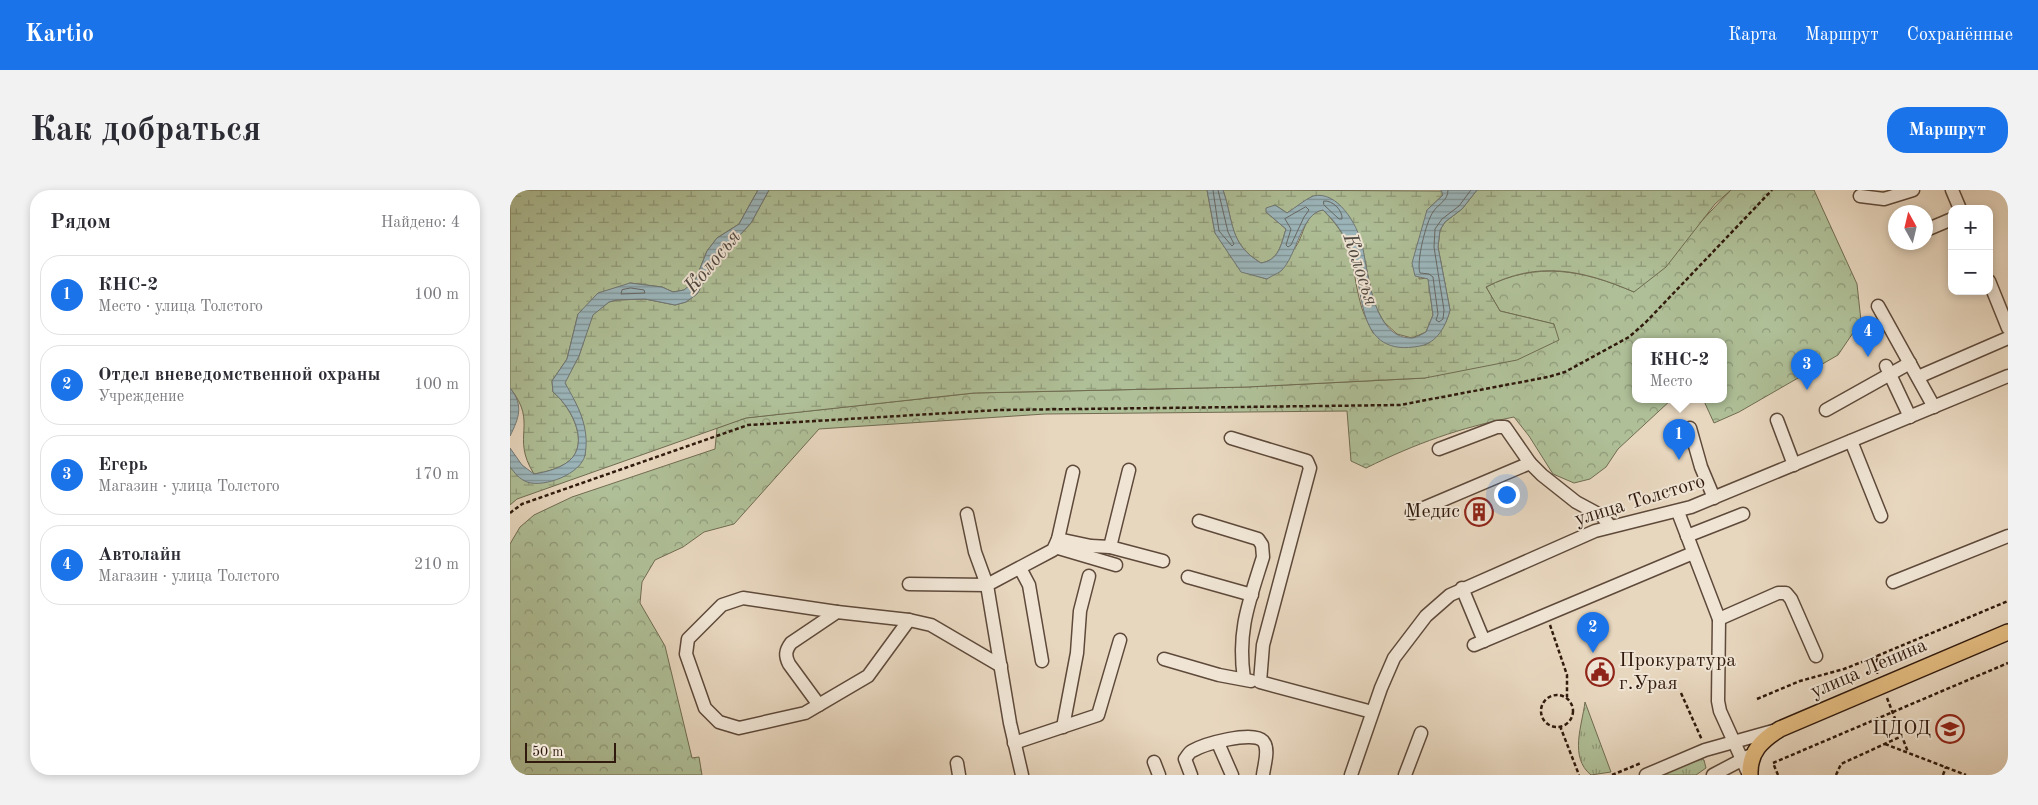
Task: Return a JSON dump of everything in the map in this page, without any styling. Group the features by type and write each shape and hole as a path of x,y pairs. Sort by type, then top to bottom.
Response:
{"main road":[{"name":"улица Ленина","path":"1748,757 1759,745 1780,729 2008,632"},
{"path":"1748,757 1749,775"}],"street":[{"path":"1860,196 1884,199 1913,190"},
{"path":"1952,190 1958,205"},
{"path":"1933,227 1948,220"},
{"path":"1993,291 2008,328"},
{"path":"1878,306 1934,407"},
{"path":"1918,376 2008,338"},
{"path":"1826,410 1888,371 1910,363"},
{"path":"1888,371 1910,417"},
{"name":"улица Толстого","path":"1351,775 1386,673 1405,642 1437,604 1462,588 1610,526 1678,512 2008,376"},
{"path":"1777,420 1794,465"},
{"path":"1439,449 1498,427 1505,427 1530,463 1576,502 1602,516 1610,526"},
{"path":"1690,428 1701,466 1714,498"},
{"path":"1231,438 1307,461 1310,468 1263,645 1260,682"},
{"path":"1851,441 1881,516"},
{"path":"1412,513 1530,463"},
{"path":"1110,546 1129,470"},
{"path":"909,584 987,586 1050,553 1056,543 1073,472"},
{"path":"1678,512 1719,619 1718,701 1720,711 1734,743 1748,757 1713,775"},
{"path":"967,514 975,552 987,586 1014,743 1022,775"},
{"path":"1687,536 1743,514"},
{"path":"1199,521 1258,539 1262,545 1263,557 1241,634 1240,654 1244,679"},
{"path":"1893,582 2008,536"},
{"path":"1056,543 1110,546 1163,561"},
{"path":"1056,543 1116,565"},
{"path":"1462,588 1479,643 1693,553"},
{"path":"1020,568 1029,585 1042,661"},
{"path":"1063,727 1077,653 1079,617 1090,576"},
{"path":"1188,577 1252,595"},
{"path":"1719,619 1778,593 1786,593 1791,599 1816,656"},
{"path":"909,620 868,676 797,716 739,728 718,722 706,708 686,654 688,639 722,605 732,600 743,598 837,612 909,620 931,625 1001,666"},
{"path":"819,705 785,657 791,643 837,612"},
{"path":"1014,743 1098,715 1120,640"},
{"path":"1164,659 1372,712"},
{"path":"1646,775 1706,750 1780,729"},
{"path":"1405,775 1421,733"},
{"path":"1191,775 1185,759 1191,751 1251,736 1263,741 1266,755 1263,775"},
{"path":"1218,743 1232,775"},
{"path":"1154,762 1160,775"}],"path":[{"path":"510,513 522,504 748,425 1029,409 1386,406 1548,377 1574,368 1629,337 1646,322 1772,190"},
{"path":"1757,699 1800,681 1844,669 2008,601"},
{"path":"1546,615 1567,675 1566,698"},
{"path":"1877,656 1877,676"},
{"path":"1778,775 1773,763 2008,663"},
{"path":"1681,693 1706,750"},
{"path":"1552,696 1566,698 1570,701 1573,711 1569,721 1560,726 1554,726 1545,721 1542,706 1552,696"},
{"path":"1887,698 1908,753"},
{"path":"1560,726 1578,774 1574,775"},
{"path":"1836,775 1841,764 1902,736"},
{"path":"1885,744 1966,775"},
{"path":"1943,775 1946,767"}],"green space":[{"path":"510,190 758,190 739,224 717,238 707,251 695,281 684,290 673,292 662,287 630,283 578,314 567,359 552,381 553,392 565,405 575,422 578,441 577,449 573,457 560,467 534,474 524,450 523,411 510,388"},
{"path":"769,190 1207,190 1215,233 1241,271 1267,279 1298,244 1308,220 1316,212 1323,210 1334,222 1347,244 1351,254 1362,308 1373,333 1425,345 1441,330 1450,310 1438,247 1440,230 1445,222 1462,209 1477,190 1731,190 1715,204 1666,267 1634,292 1597,278 1560,271 1524,273 1486,287 1500,311 1554,324 1559,340 1517,360 1425,378 1247,387 974,393 746,418 517,499 510,505 510,467 520,476 539,483 557,476 585,456 585,434 582,418 564,383 579,356 592,315 609,302 616,300 645,299 675,305 686,302 697,294 715,262 751,223"},
{"path":"1223,190 1443,191 1443,195 1427,210 1419,279 1428,278 1433,315 1426,332 1412,338 1397,334 1384,322 1374,304 1361,242 1313,196 1287,213 1275,205 1266,212 1286,229 1276,255 1272,259 1261,263 1250,255 1237,240"},
{"path":"1731,190 1814,190 1857,284 1861,321 1838,355 1739,412 1714,423 1705,403 1727,403 1727,338 1632,338 1632,403 1668,403 1618,449 1606,467 1590,479 1574,483 1553,474 1529,436 1514,417 1439,437 1366,468 1351,461 1347,411 1045,414 819,429 734,524 704,532 683,547 655,560 642,582 640,603 665,646 692,758 699,757 702,775 510,775 510,544 520,527 534,515 572,497 715,449 717,428 745,418 974,393 1247,387 1425,378 1554,324 1500,311 1486,287 1505,279 1542,271 1560,272 1597,278 1634,292"},
{"path":"1585,702 1611,772 1591,775 1584,768 1580,759 1579,741"},
{"path":"1700,758 1704,760 1706,768 1696,775 1655,775"}],"water":[{"name":"Колосья","path":"758,190 769,190 751,223 715,262 697,294 686,302 675,305 645,299 616,300 609,302 593,315 579,356 565,383 582,417 586,435 585,455 582,462 577,468 552,481 534,483 519,478 510,467 510,448 522,465 534,474 560,467 573,457 577,449 578,440 575,422 565,405 553,392 552,381 567,359 578,314 598,293 630,283 662,287 673,292 684,290 695,281 707,251 717,238 739,224"},
{"name":"Колосья","path":"1207,190 1223,190 1238,240 1251,256 1261,263 1272,259 1276,255 1286,229 1266,212 1266,208 1275,205 1287,213 1313,196 1330,198 1345,211 1356,228 1362,244 1374,301 1380,316 1388,327 1399,335 1412,338 1426,332 1433,315 1428,279 1415,276 1412,263 1427,210 1443,195 1441,190 1477,190 1462,209 1445,222 1440,230 1438,247 1450,310 1443,328 1436,338 1420,346 1399,347 1383,342 1373,332 1366,318 1351,251 1346,239 1323,210 1309,219 1291,256 1281,271 1267,279 1241,272 1215,233"},
{"path":"510,388 517,400 519,412 510,436"}],"place":[{"name":"Автолайн","path":"1868,357"},
{"name":"Егерь","path":"1807,390"},
{"name":"КНС-2","path":"1679,460"},
{"name":"Медис","path":"1479,512"},
{"name":"Отдел вневедомственной охраны","path":"1593,653"},
{"name":"Прокуратура г.Урая","path":"1600,672"},
{"name":"ЦДОД","path":"1950,729"}]}
